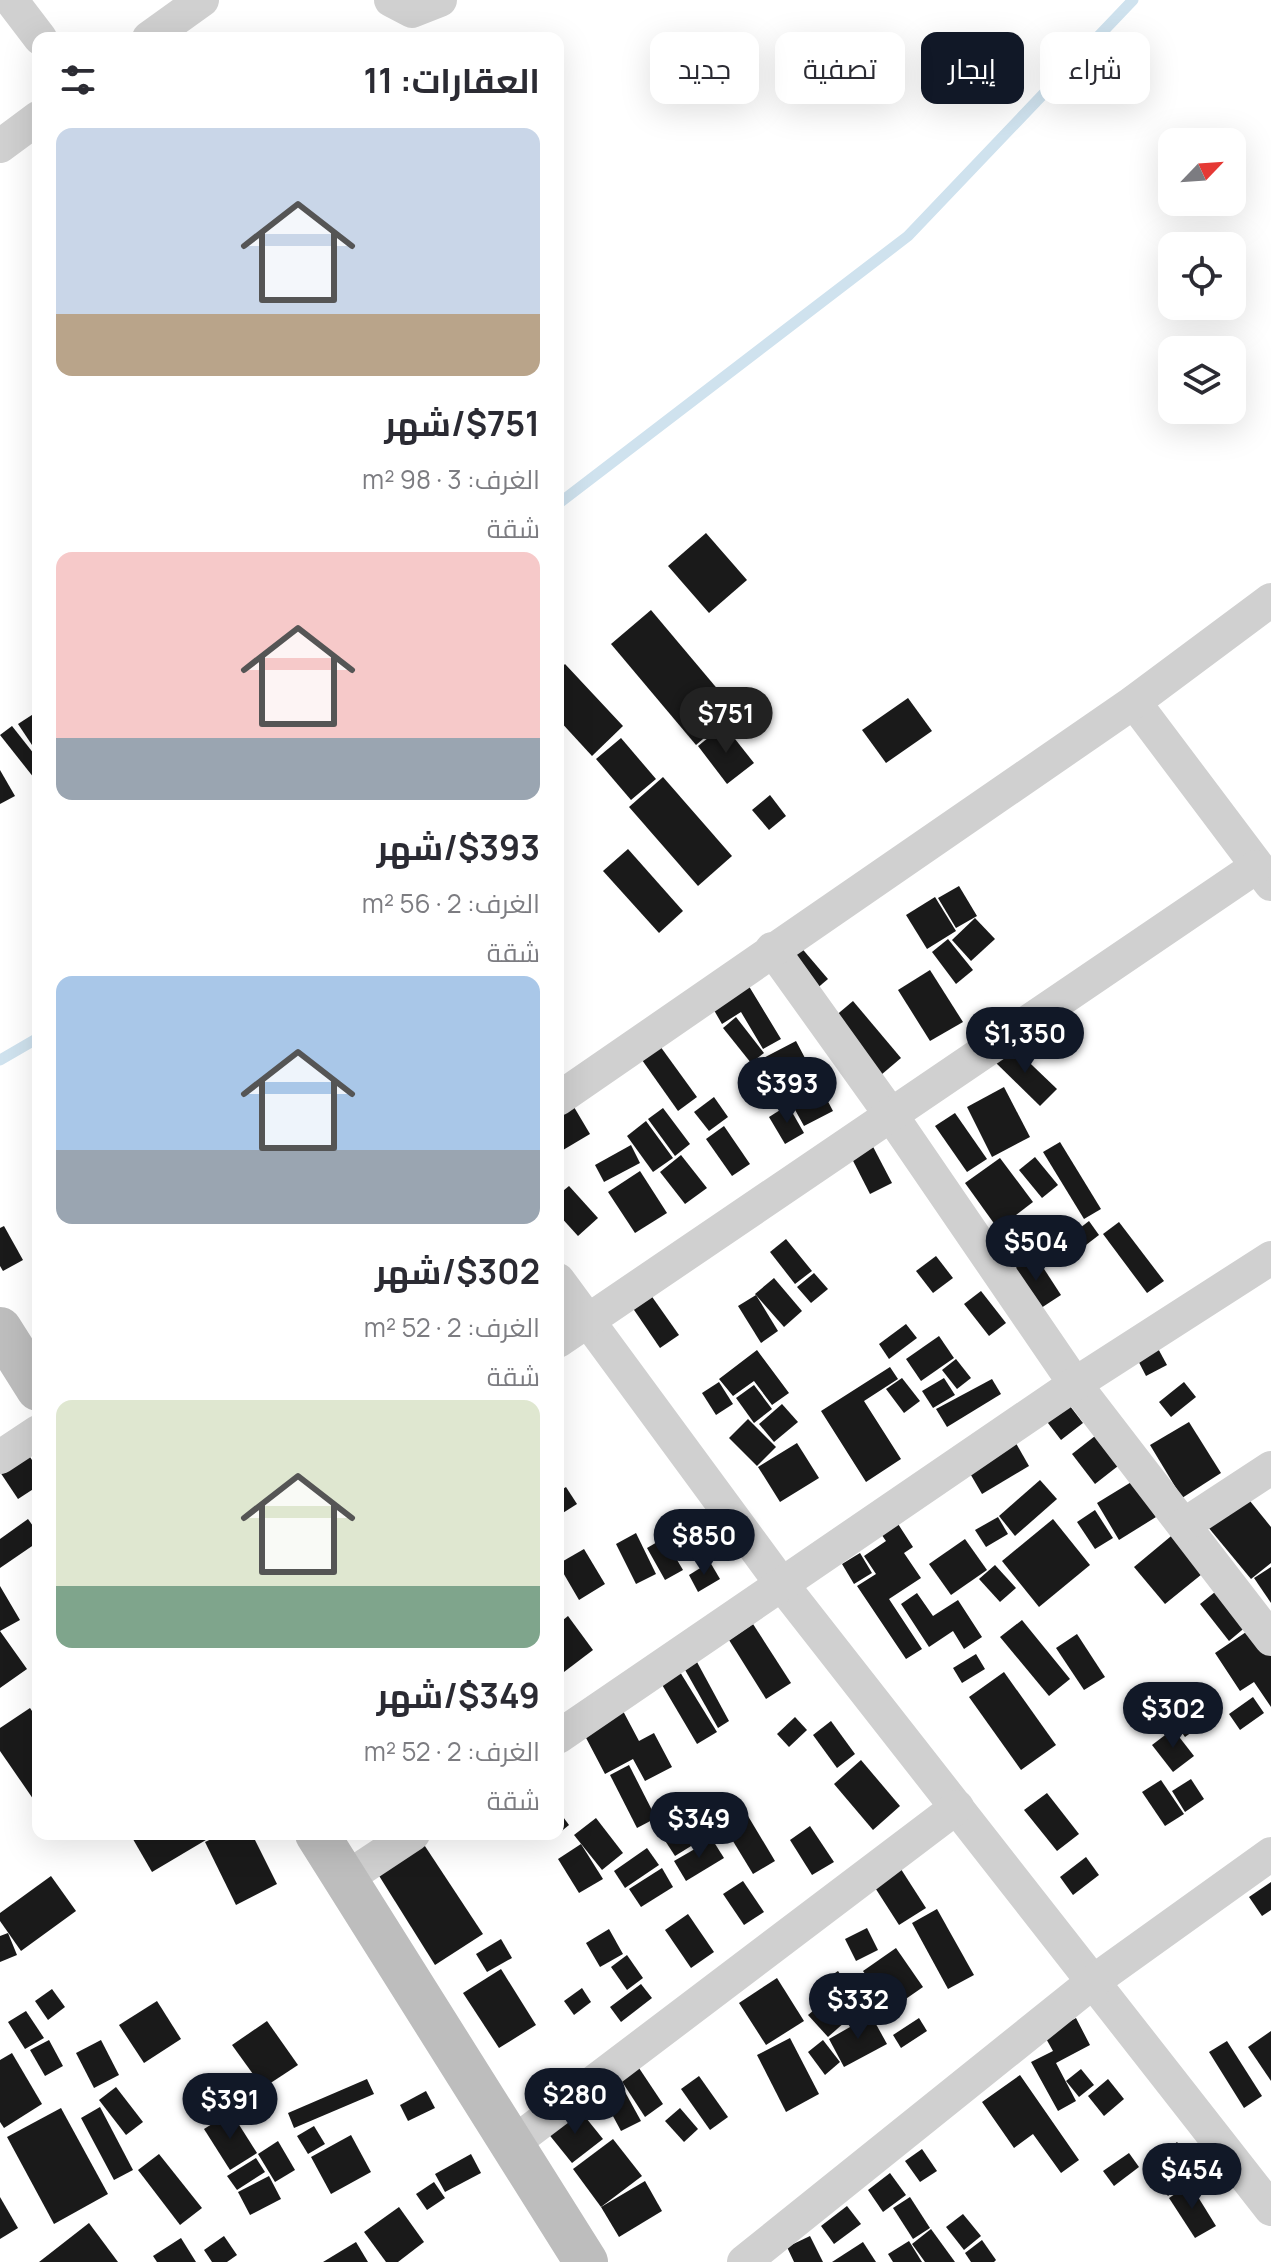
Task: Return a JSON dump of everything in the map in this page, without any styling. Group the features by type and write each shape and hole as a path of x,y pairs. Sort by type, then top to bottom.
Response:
{"street":[{"path":"11,0 35,32"},
{"path":"157,32 202,0"},
{"path":"391,0 412,11 440,0"},
{"path":"0,146 32,122"},
{"path":"564,1095 1134,702 1271,600"},
{"path":"564,1337 891,1115 1264,876 1134,702"},
{"path":"772,949 891,1115 1075,1384 1271,1639"},
{"path":"564,1733 1075,1384 1271,1258"},
{"path":"564,1288 783,1586 1271,2209"},
{"path":"0,1329 32,1380"},
{"path":"0,1457 32,1436"},
{"path":"1184,1525 1271,1468"},
{"path":"512,2144 957,1807"},
{"path":"321,1840 586,2262"},
{"path":"345,1879 404,1840"},
{"path":"744,2262 1094,1981 1271,1854"}],"building":[{"path":"706,533 747,580 709,613 668,566"},
{"path":"651,610 736,711 696,745 611,644"},
{"path":"564,665 623,726 592,756 564,726"},
{"path":"908,698 932,731 886,763 862,730"},
{"path":"32,715 32,745 18,724"},
{"path":"724,725 754,763 727,784 698,746"},
{"path":"12,726 32,751 32,775 0,735"},
{"path":"621,738 656,779 631,800 596,759"},
{"path":"0,770 15,796 0,804"},
{"path":"663,777 732,856 698,886 629,807"},
{"path":"770,795 786,816 769,830 752,810"},
{"path":"628,849 683,911 659,933 603,871"},
{"path":"959,886 977,916 956,928 938,898"},
{"path":"935,897 956,931 927,949 906,915"},
{"path":"975,918 995,939 971,961 952,940"},
{"path":"948,939 973,970 956,984 932,952"},
{"path":"799,945 828,979 802,1001 773,967"},
{"path":"930,970 963,1022 930,1041 898,990"},
{"path":"747,983 781,1039 763,1049 741,1012 722,1024 711,1005"},
{"path":"853,1001 901,1058 868,1086 820,1029"},
{"path":"736,1017 764,1053 751,1063 723,1028"},
{"path":"796,1041 833,1111 804,1126 783,1088 773,1094 756,1062"},
{"path":"1009,1043 1057,1089 1040,1106 993,1060"},
{"path":"660,1046 697,1097 678,1111 642,1060"},
{"path":"1004,1087 1030,1137 992,1157 967,1107"},
{"path":"714,1097 728,1117 709,1131 694,1112"},
{"path":"571,1102 590,1134 564,1149 564,1106"},
{"path":"788,1105 804,1133 785,1144 769,1117"},
{"path":"663,1108 690,1144 675,1156 648,1119"},
{"path":"955,1113 987,1159 967,1172 935,1126"},
{"path":"646,1121 673,1158 653,1172 627,1136"},
{"path":"724,1126 750,1164 732,1176 706,1139"},
{"path":"869,1139 892,1183 870,1194 848,1151"},
{"path":"1060,1142 1101,1209 1084,1219 1043,1152"},
{"path":"631,1145 640,1163 604,1182 595,1165"},
{"path":"681,1155 707,1188 685,1204 660,1172"},
{"path":"1035,1157 1058,1185 1042,1198 1019,1170"},
{"path":"1000,1158 1033,1202 998,1229 965,1183"},
{"path":"640,1171 667,1213 635,1233 608,1192"},
{"path":"569,1186 598,1218 578,1236 564,1221 564,1190"},
{"path":"1089,1221 1099,1235 1073,1255 1063,1241"},
{"path":"1119,1222 1164,1281 1147,1293 1103,1234"},
{"path":"4,1226 23,1260 3,1271 0,1266 0,1228"},
{"path":"786,1239 812,1271 795,1284 770,1252"},
{"path":"1035,1255 1061,1295 1038,1310 1011,1271"},
{"path":"936,1256 953,1278 933,1293 916,1271"},
{"path":"814,1273 828,1289 811,1303 797,1287"},
{"path":"774,1278 802,1311 784,1327 755,1294"},
{"path":"648,1291 679,1335 660,1348 630,1304"},
{"path":"981,1291 1006,1323 989,1336 964,1304"},
{"path":"756,1295 778,1331 761,1343 738,1306"},
{"path":"906,1324 917,1338 889,1359 879,1344"},
{"path":"1149,1332 1167,1365 1146,1376 1129,1343"},
{"path":"939,1336 954,1358 921,1381 906,1359"},
{"path":"757,1350 789,1393 772,1405 754,1381 733,1396 719,1379"},
{"path":"956,1359 971,1378 957,1389 942,1370"},
{"path":"890,1367 898,1379 864,1401 901,1459 866,1482 821,1411"},
{"path":"902,1378 920,1401 904,1413 886,1389"},
{"path":"944,1378 955,1395 933,1408 922,1391"},
{"path":"992,1379 1001,1394 947,1427 936,1409"},
{"path":"719,1382 733,1404 716,1415 702,1393"},
{"path":"1184,1382 1196,1397 1171,1417 1159,1402"},
{"path":"754,1385 772,1409 754,1423 736,1398"},
{"path":"1060,1393 1083,1423 1061,1440 1038,1410"},
{"path":"782,1404 798,1422 774,1442 759,1424"},
{"path":"748,1419 776,1447 757,1466 729,1438"},
{"path":"1189,1422 1221,1473 1182,1498 1150,1445"},
{"path":"1009,1431 1029,1466 982,1494 961,1458"},
{"path":"1095,1436 1118,1466 1095,1484 1072,1454"},
{"path":"797,1443 819,1478 780,1502 758,1467"},
{"path":"26,1451 32,1460 32,1490 18,1499 0,1472"},
{"path":"1040,1480 1057,1499 1015,1536 999,1516"},
{"path":"1133,1481 1156,1517 1119,1540 1097,1503"},
{"path":"564,1488 577,1504 564,1512"},
{"path":"1246,1496 1271,1527 1271,1563 1251,1579 1208,1527"},
{"path":"889,1510 913,1547 904,1553 921,1578 889,1599 922,1649 906,1659 857,1586 876,1574 864,1556 886,1541 872,1521"},
{"path":"1095,1510 1113,1538 1095,1549 1077,1522"},
{"path":"998,1517 1008,1534 986,1547 975,1530"},
{"path":"28,1519 32,1525 32,1546 0,1568 0,1539"},
{"path":"1053,1519 1090,1565 1039,1607 1002,1561"},
{"path":"1176,1532 1207,1570 1165,1604 1134,1567"},
{"path":"636,1533 656,1574 636,1584 616,1544"},
{"path":"664,1538 683,1570 665,1580 647,1548"},
{"path":"965,1539 987,1570 951,1595 929,1564"},
{"path":"584,1549 605,1584 579,1600 564,1574 564,1561"},
{"path":"860,1553 872,1573 854,1584 842,1564"},
{"path":"710,1562 720,1579 698,1592 689,1575"},
{"path":"995,1565 1016,1588 1000,1602 979,1579"},
{"path":"1271,1567 1271,1603 1254,1578"},
{"path":"0,1586 20,1620 0,1631"},
{"path":"1220,1588 1248,1625 1229,1641 1200,1604"},
{"path":"917,1593 933,1616 958,1600 982,1637 964,1649 953,1631 929,1647 901,1604"},
{"path":"568,1616 593,1650 564,1672 564,1619"},
{"path":"1022,1620 1070,1679 1049,1696 1000,1637"},
{"path":"753,1624 791,1683 766,1699 729,1640"},
{"path":"1252,1628 1271,1656 1271,1707 1254,1682 1240,1691 1215,1653"},
{"path":"0,1631 27,1669 0,1688"},
{"path":"1077,1634 1105,1677 1084,1690 1056,1648"},
{"path":"976,1654 985,1669 962,1683 953,1668"},
{"path":"697,1662 729,1721 718,1728 684,1668"},
{"path":"680,1672 717,1732 697,1744 661,1683"},
{"path":"1004,1672 1056,1745 1021,1770 969,1697"},
{"path":"1184,1692 1206,1722 1185,1737 1163,1707"},
{"path":"614,1694 639,1741 654,1733 672,1767 645,1781 633,1759 605,1774 574,1715"},
{"path":"1253,1697 1264,1713 1240,1730 1229,1714"},
{"path":"30,1708 32,1711 32,1797 0,1751 0,1728"},
{"path":"795,1717 807,1730 789,1747 777,1734"},
{"path":"831,1721 855,1754 837,1768 813,1735"},
{"path":"1173,1729 1194,1756 1173,1772 1152,1745"},
{"path":"861,1760 900,1806 873,1830 834,1784"},
{"path":"629,1765 656,1818 637,1828 610,1775"},
{"path":"1191,1779 1204,1799 1185,1812 1172,1791"},
{"path":"1161,1780 1184,1814 1165,1826 1142,1792"},
{"path":"1047,1793 1079,1834 1057,1851 1024,1810"},
{"path":"736,1796 775,1861 753,1874 714,1810"},
{"path":"701,1815 712,1833 675,1856 664,1839"},
{"path":"596,1818 623,1853 602,1870 574,1835"},
{"path":"810,1826 834,1862 812,1875 790,1840"},
{"path":"712,1839 724,1858 686,1881 674,1861"},
{"path":"133,1840 206,1840 152,1872"},
{"path":"255,1840 277,1884 236,1905 205,1842"},
{"path":"407,1840 421,1840 483,1934 435,1965 371,1863"},
{"path":"581,1844 603,1879 579,1893 558,1859"},
{"path":"647,1848 659,1865 625,1888 614,1871"},
{"path":"1086,1857 1099,1875 1073,1895 1060,1877"},
{"path":"899,1866 926,1908 899,1925 872,1883"},
{"path":"662,1868 673,1887 641,1907 629,1889"},
{"path":"51,1876 76,1911 21,1951 0,1921 0,1913"},
{"path":"743,1881 764,1912 744,1925 723,1894"},
{"path":"1271,1882 1271,1910 1262,1916 1249,1897"},
{"path":"937,1909 974,1975 948,1989 912,1923"},
{"path":"688,1914 714,1952 691,1968 665,1930"},
{"path":"867,1928 878,1950 856,1961 845,1939"},
{"path":"609,1929 623,1954 600,1967 586,1943"},
{"path":"8,1933 17,1955 0,1962 0,1936"},
{"path":"501,1939 512,1958 487,1972 476,1954"},
{"path":"896,1948 923,1987 890,2010 863,1971"},
{"path":"627,1955 643,1978 627,1990 611,1967"},
{"path":"501,1969 536,2025 499,2048 463,1993"},
{"path":"838,1971 864,2010 846,2022 820,1983"},
{"path":"777,1978 804,2021 766,2045 739,2003"},
{"path":"641,1984 652,1998 621,2022 610,2007"},
{"path":"582,1988 591,2002 574,2015 564,2001"},
{"path":"52,1989 65,2007 48,2020 35,2001"},
{"path":"826,2000 845,2022 828,2037 808,2015"},
{"path":"157,2001 181,2039 144,2063 119,2025"},
{"path":"26,2011 44,2038 25,2049 8,2022"},
{"path":"871,2015 887,2044 844,2067 829,2039"},
{"path":"919,2018 927,2031 901,2048 893,2035"},
{"path":"1076,2018 1090,2045 1056,2063 1076,2101 1058,2111 1031,2062 1053,2051 1044,2035"},
{"path":"267,2021 298,2065 263,2088 232,2045"},
{"path":"1271,2031 1271,2081 1248,2047"},
{"path":"790,2038 819,2094 786,2112 757,2055"},
{"path":"49,2040 63,2066 45,2076 30,2050"},
{"path":"101,2040 119,2075 94,2088 76,2053"},
{"path":"823,2040 840,2062 825,2075 808,2052"},
{"path":"1227,2041 1262,2096 1244,2108 1209,2052"},
{"path":"12,2053 42,2104 4,2128 0,2122 0,2060"},
{"path":"637,2065 663,2104 645,2117 619,2077"},
{"path":"1081,2069 1094,2085 1079,2097 1066,2081"},
{"path":"1020,2075 1079,2160 1061,2173 1033,2134 1014,2148 982,2102"},
{"path":"699,2076 728,2117 710,2130 681,2089"},
{"path":"367,2079 374,2094 294,2128 288,2113"},
{"path":"1108,2079 1124,2099 1104,2116 1088,2096"},
{"path":"619,2081 641,2121 621,2131 600,2092"},
{"path":"116,2087 143,2122 126,2135 99,2100"},
{"path":"426,2091 435,2108 408,2121 400,2105"},
{"path":"100,2107 133,2170 114,2180 81,2118"},
{"path":"61,2108 108,2194 54,2224 7,2137"},
{"path":"578,2108 603,2139 572,2163 547,2132"},
{"path":"680,2108 698,2129 684,2142 665,2121"},
{"path":"231,2112 257,2153 230,2170 204,2129"},
{"path":"314,2126 325,2144 308,2154 297,2136"},
{"path":"351,2135 371,2172 331,2194 311,2157"},
{"path":"613,2139 642,2176 601,2207 573,2169"},
{"path":"278,2141 295,2170 275,2182 258,2154"},
{"path":"1177,2142 1200,2170 1168,2196 1145,2168"},
{"path":"922,2149 937,2171 920,2182 905,2161"},
{"path":"1129,2153 1139,2167 1114,2186 1103,2171"},
{"path":"159,2154 202,2208 180,2225 138,2170"},
{"path":"471,2154 481,2173 445,2192 435,2174"},
{"path":"256,2158 265,2172 237,2190 227,2176"},
{"path":"890,2173 906,2195 883,2212 868,2190"},
{"path":"269,2176 281,2199 250,2215 238,2192"},
{"path":"645,2181 662,2211 619,2237 601,2207"},
{"path":"434,2182 445,2198 427,2210 416,2194"},
{"path":"1190,2184 1216,2226 1195,2238 1169,2198"},
{"path":"0,2197 18,2228 0,2239"},
{"path":"910,2197 930,2228 913,2239 893,2208"},
{"path":"847,2206 861,2224 834,2244 821,2226"},
{"path":"399,2207 424,2242 398,2262 386,2262 364,2232"},
{"path":"963,2214 981,2236 964,2250 946,2227"},
{"path":"89,2223 118,2262 39,2262"},
{"path":"931,2229 955,2262 925,2262 912,2244"},
{"path":"224,2236 237,2255 227,2262 212,2262 204,2250"},
{"path":"810,2236 823,2262 794,2262 787,2247"},
{"path":"181,2238 196,2262 157,2262 153,2256"},
{"path":"982,2240 996,2260 994,2262 971,2262 965,2253"},
{"path":"909,2241 922,2262 893,2262 888,2254"},
{"path":"356,2242 368,2262 323,2262"},
{"path":"863,2242 876,2262 832,2262"}],"waterway":[{"path":"564,499 908,236 1133,0"},
{"path":"0,1060 32,1041"}]}
